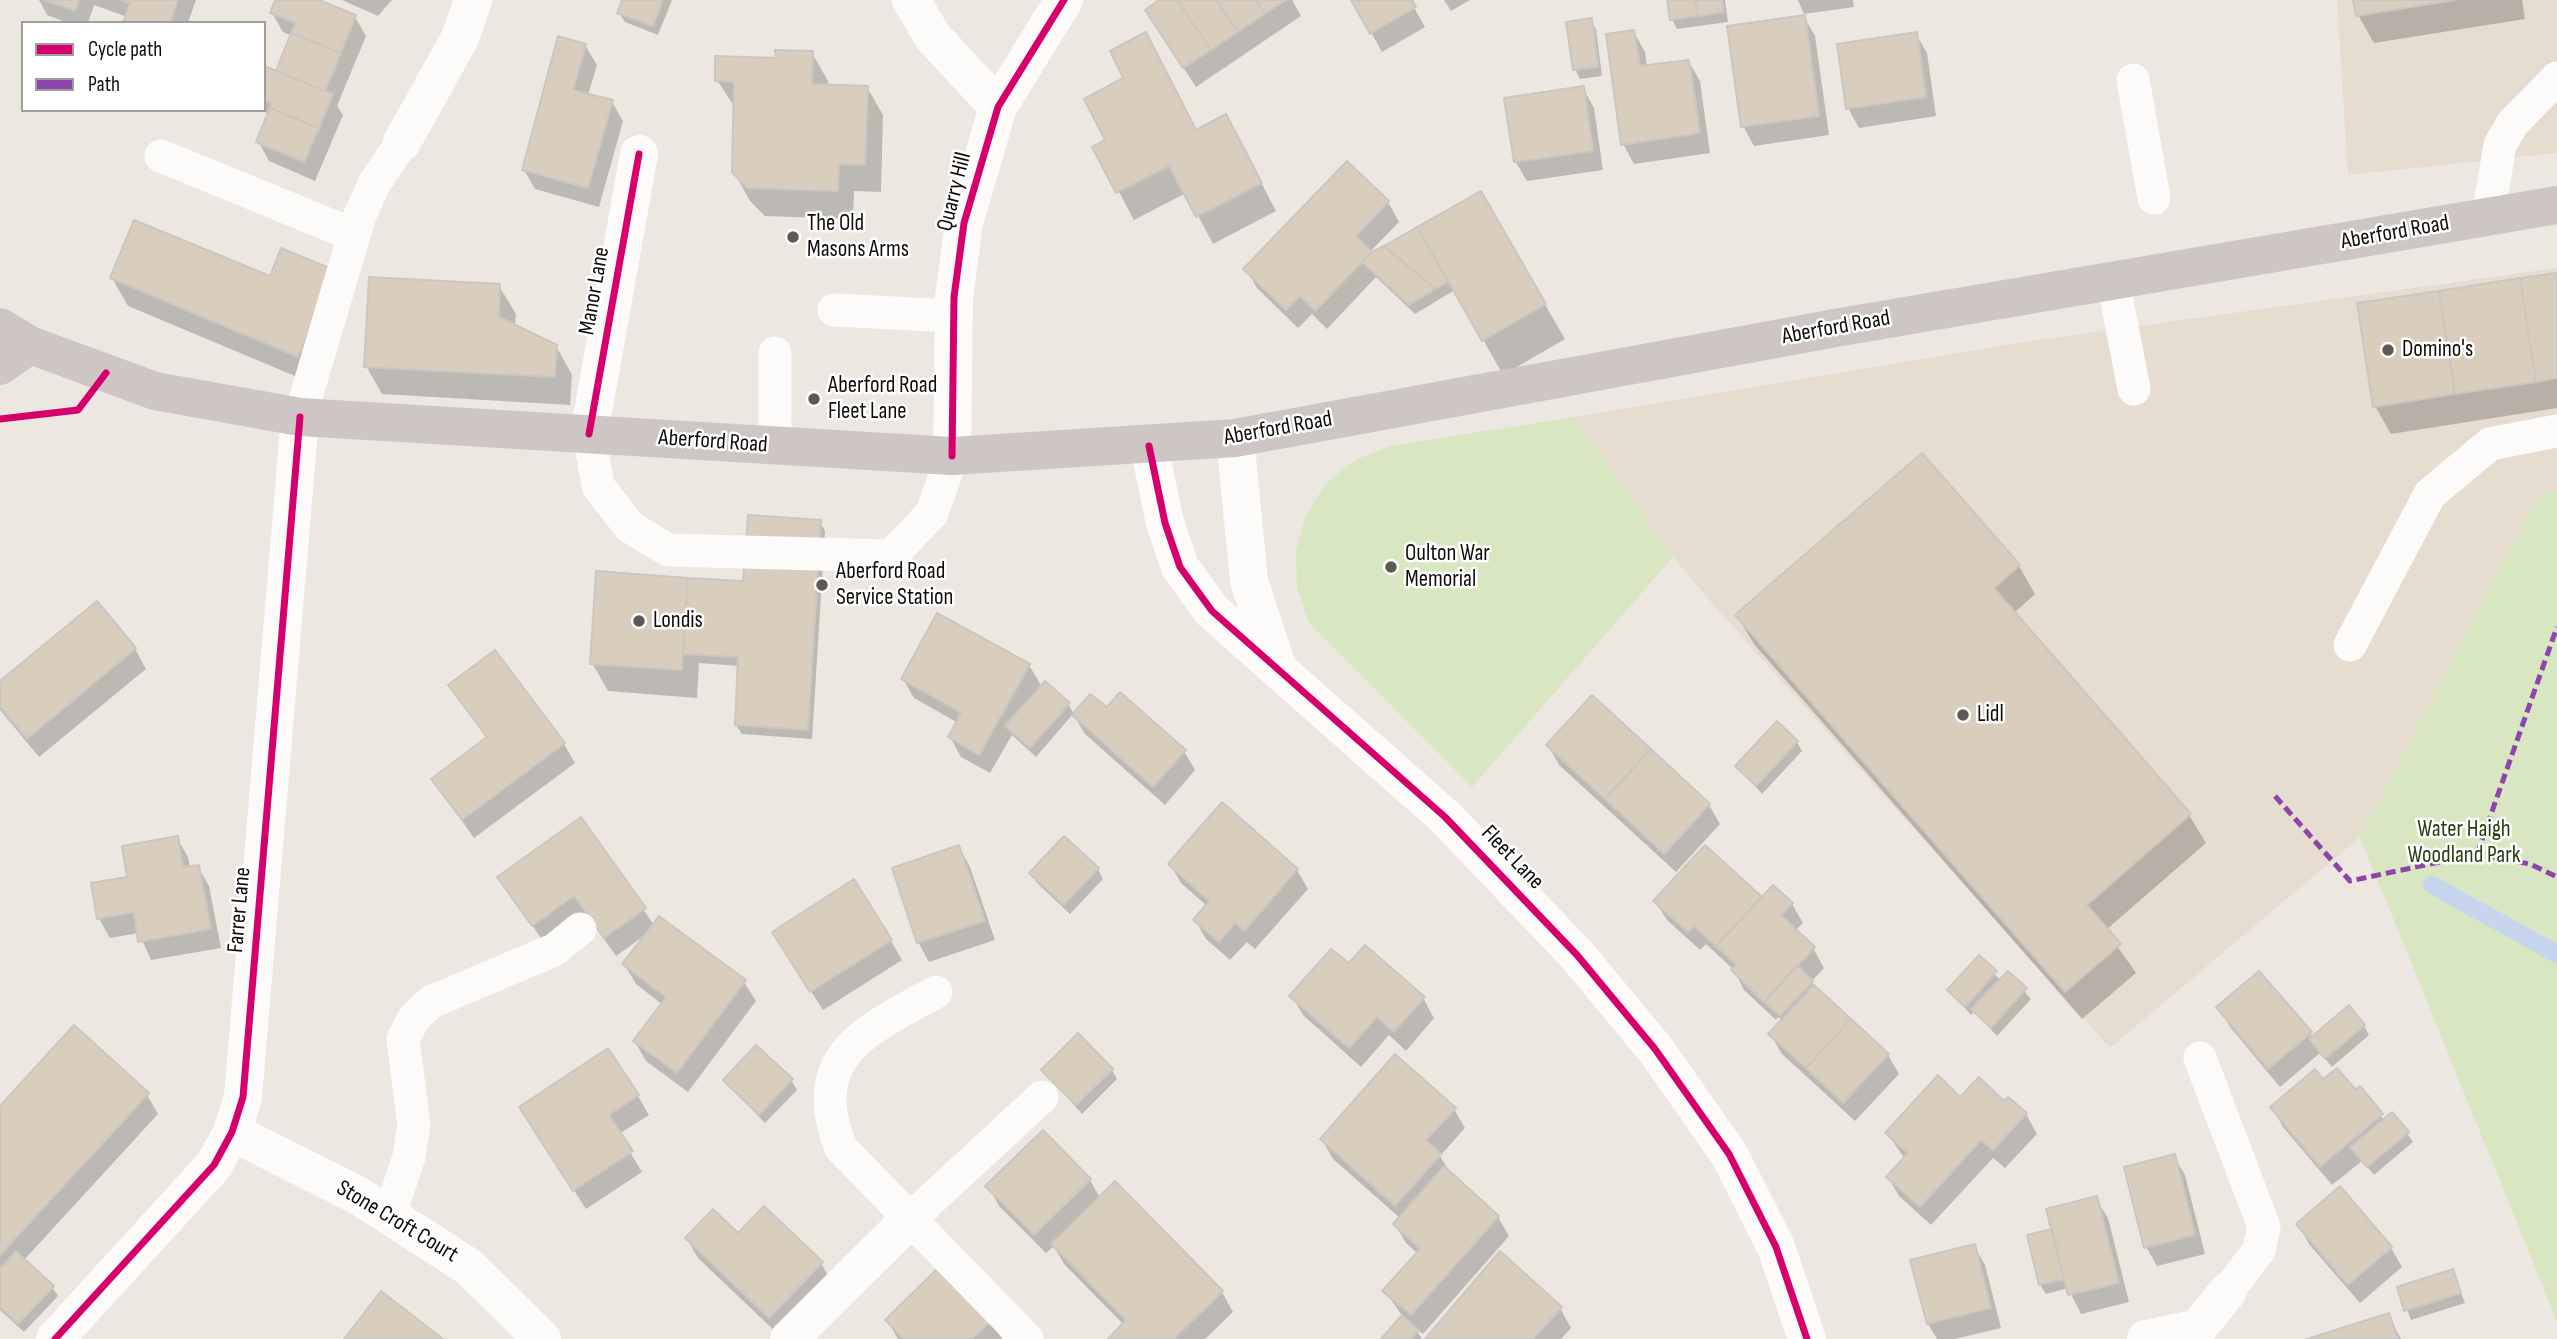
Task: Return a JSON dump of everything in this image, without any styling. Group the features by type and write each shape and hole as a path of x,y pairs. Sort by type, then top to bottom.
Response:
{"main road":[{"name":"Aberford Road","path":"10,346 155,391 300,417 953,456 1149,446 1236,438 1570,375 2557,205"}],"street":[{"path":"402,142 460,38 473,0"},
{"path":"911,0 933,37 998,107"},
{"name":"Quarry Hill","path":"953,456 954,316 964,223 998,107 1064,0"},
{"name":"Manor Lane","path":"589,434 639,154"},
{"name":"Farrer Lane","path":"55,1339 214,1165 232,1132 243,1097 300,417"},
{"path":"1236,438 1250,581 1278,669"},
{"name":"Fleet Lane","path":"1149,446 1165,523 1180,567 1212,611 1445,817 1577,955 1655,1049 1729,1154 1776,1247 1807,1339"},
{"name":"Stone Croft Court","path":"232,1132 359,1196 469,1267 542,1339"},
{"path":"789,1339 910,1219"},
{"path":"2146,1339 2199,1334 2228,1291"}],"lane":[{"path":"2488,217 2500,145 2512,124 2557,78"},
{"path":"2133,80 2154,198"},
{"path":"300,417 354,235 374,184 402,142"},
{"path":"161,156 354,235"},
{"path":"2113,280 2134,388"},
{"path":"834,310 954,316"},
{"path":"775,353 775,446"},
{"path":"2350,645 2430,494 2490,444 2557,430"},
{"path":"589,434 598,486 630,527 668,550 891,556 932,513 953,456"},
{"path":"388,1216 408,1157 414,1125 403,1039 414,1018 431,1002 554,950 580,929"},
{"path":"936,992 863,1032 840,1063 830,1099 832,1124 841,1148 1027,1339"},
{"path":"2200,1058 2264,1227 2259,1250 2228,1291"},
{"path":"910,1219 1042,1097"}],"shaded area":[{"path":"2337,0 2557,0 2557,153 2348,175"},
{"path":"2557,268 2557,491 2540,492 2360,837 2110,1048 1717,609 1673,557 1574,417 2031,341"}],"green space":[{"path":"1574,417 1673,557 1472,787 1310,624 1297,589 1296,551 1306,515 1326,483 1355,460 1390,446"},
{"name":"Water Haigh Woodland Park","path":"2557,491 2557,1321 2360,837 2540,492"}],"building":[{"path":"45,0 79,0 75,11"},
{"path":"121,0 178,0 171,21 124,21 130,3"},
{"path":"275,0 319,0 356,15 341,53 291,33 296,23 270,13"},
{"path":"622,0 663,0 653,26 617,13"},
{"path":"1159,0 1177,0 1211,50 1183,68 1145,10"},
{"path":"1177,0 1216,0 1238,32 1211,50"},
{"path":"1216,0 1256,0 1265,14 1238,32"},
{"path":"1256,0 1286,0 1265,14"},
{"path":"1351,0 1412,0 1416,7 1370,34"},
{"path":"1667,0 1695,0 1698,16 1670,20"},
{"path":"1695,0 1722,0 1724,12 1698,16"},
{"path":"2353,0 2455,0 2356,16"},
{"path":"1805,15 1819,116 1741,127 1727,26"},
{"path":"1592,18 1598,67 1573,70 1566,22"},
{"path":"1634,30 1640,66 1689,60 1700,133 1621,145 1606,34"},
{"path":"1146,32 1196,130 1226,114 1262,183 1196,217 1169,166 1116,193 1092,147 1105,140 1084,99 1123,78 1110,51"},
{"path":"1917,32 1926,97 1846,109 1837,44"},
{"path":"291,33 341,53 325,91 276,71"},
{"path":"558,36 586,44 573,90 613,100 588,188 522,170"},
{"path":"775,50 813,51 812,84 868,86 865,165 839,164 838,191 747,188 732,172 734,82 715,81 715,56 776,58"},
{"path":"266,67 333,94 319,128 270,108 272,103 266,101"},
{"path":"1584,86 1593,151 1514,162 1504,98"},
{"path":"270,108 319,128 304,162 256,142"},
{"path":"1347,161 1389,201 1356,236 1372,252 1315,311 1300,296 1286,310 1243,269"},
{"path":"1481,191 1546,304 1482,341 1417,227"},
{"path":"134,220 270,276 281,248 334,270 298,357 110,278"},
{"path":"1417,227 1448,282 1435,289 1384,246"},
{"path":"1384,246 1435,289 1409,305 1362,262 1372,252"},
{"path":"2557,273 2557,378 2536,382 2520,278"},
{"path":"369,277 500,284 499,317 557,345 555,377 364,367"},
{"path":"2520,278 2536,382 2455,394 2439,291"},
{"path":"2439,291 2455,394 2373,407 2357,303"},
{"name":"Lidl","path":"1922,453 2020,565 1994,588 2191,814 2087,905 2121,944 2065,992 1735,615"},
{"path":"748,515 821,520 808,730 735,725 738,657 683,654 688,578 743,581"},
{"name":"Londis","path":"596,571 688,578 682,670 590,664"},
{"path":"97,601 136,648 27,739 0,707 0,681"},
{"path":"937,613 1030,664 979,755 948,737 961,713 901,679"},
{"path":"495,650 565,743 462,820 431,779 487,737 448,685"},
{"path":"1045,681 1070,703 1030,748 1005,726"},
{"path":"1120,692 1186,750 1153,787 1072,715 1090,694 1107,707"},
{"path":"1592,695 1651,749 1605,799 1546,745"},
{"path":"1777,721 1798,741 1756,786 1735,766"},
{"path":"1651,749 1710,804 1664,854 1605,799"},
{"path":"1222,802 1298,869 1244,931 1235,923 1219,942 1193,920 1209,901 1168,864"},
{"path":"581,817 646,908 604,938 574,896 532,926 497,877"},
{"path":"178,836 183,867 199,865 211,929 138,942 134,912 97,919 91,883 127,877 122,846"},
{"path":"1064,836 1099,868 1064,905 1029,873"},
{"path":"959,845 985,921 917,943 892,868"},
{"path":"1705,845 1762,897 1716,946 1694,926 1688,932 1653,901"},
{"path":"854,879 892,940 810,992 772,932"},
{"path":"1773,885 1793,903 1781,915 1815,947 1764,1002 1731,970 1736,965 1716,946"},
{"path":"659,916 746,980 677,1073 633,1041 666,997 622,964"},
{"path":"1365,945 1425,997 1394,1032 1377,1017 1349,1048 1289,996 1331,949 1349,963"},
{"path":"1979,955 1997,971 1965,1007 1947,990"},
{"path":"1797,965 1813,981 1780,1016 1764,1002"},
{"path":"2008,971 2027,988 1991,1028 1971,1009"},
{"path":"2259,971 2312,1032 2268,1069 2216,1007"},
{"path":"1814,985 1851,1019 1806,1068 1768,1034"},
{"path":"2349,1005 2365,1025 2325,1059 2309,1039"},
{"path":"1851,1019 1889,1054 1843,1103 1806,1068"},
{"path":"74,1025 149,1093 0,1255 0,1106"},
{"path":"1078,1033 1113,1069 1076,1105 1041,1070"},
{"path":"756,1045 793,1079 759,1115 723,1080"},
{"path":"608,1048 639,1095 609,1115 633,1151 573,1191 519,1107"},
{"path":"1395,1054 1456,1108 1426,1140 1441,1154 1395,1206 1320,1139"},
{"path":"2337,1068 2356,1090 2360,1086 2383,1114 2320,1167 2270,1107 2315,1069 2323,1079"},
{"path":"1938,1075 1960,1097 1979,1077 2004,1101 2008,1097 2027,1113 1993,1150 1981,1140 1920,1207 1886,1177 1908,1153 1885,1133"},
{"path":"2392,1112 2409,1132 2367,1167 2350,1147"},
{"path":"1043,1130 1091,1179 1034,1235 985,1186"},
{"path":"2175,1154 2195,1235 2144,1248 2124,1167"},
{"path":"1444,1166 1499,1216 1411,1315 1382,1291 1420,1249 1393,1224"},
{"path":"1115,1181 1223,1291 1174,1339 1108,1339 1126,1320 1051,1244"},
{"path":"2340,1186 2392,1247 2348,1285 2296,1224"},
{"path":"2097,1196 2119,1283 2068,1295 2046,1209"},
{"path":"764,1206 823,1262 769,1318 685,1238 713,1209 738,1233"},
{"path":"2052,1229 2064,1279 2039,1285 2027,1235"},
{"path":"1975,1244 1991,1308 1927,1324 1910,1260"},
{"path":"16,1251 54,1286 18,1324 0,1307 0,1269"},
{"path":"1500,1251 1562,1307 1533,1339 1425,1339"},
{"path":"940,1266 993,1319 972,1339 904,1339 885,1320"},
{"path":"2453,1269 2461,1293 2404,1311 2397,1287"},
{"path":"381,1291 443,1339 344,1339"},
{"path":"2389,1313 2398,1339 2307,1339"},
{"path":"1402,1315 1419,1330 1411,1339 1381,1339"}],"waterway":[{"path":"2432,885 2557,954"}],"marked path":[{"path":"2477,854 2557,627"},
{"path":"2275,796 2350,881 2477,854 2530,864 2557,877"}],"cycle path":[{"path":"952,456 954,297 964,223 998,107 1064,0"},
{"path":"589,434 639,154"},
{"path":"0,419 78,410 106,373"},
{"path":"55,1339 214,1165 232,1132 243,1097 300,417"},
{"path":"1149,446 1165,523 1180,567 1212,611 1445,817 1577,955 1655,1049 1729,1154 1776,1247 1807,1339"}],"place":[{"name":"The Old Masons Arms","path":"793,237"},
{"name":"Domino's","path":"2388,350"},
{"name":"Aberford Road Fleet Lane","path":"814,399"},
{"name":"Oulton War Memorial","path":"1391,567"},
{"name":"Aberford Road Service Station","path":"822,585"},
{"name":"Londis","path":"639,621"},
{"name":"Lidl","path":"1963,715"}]}
